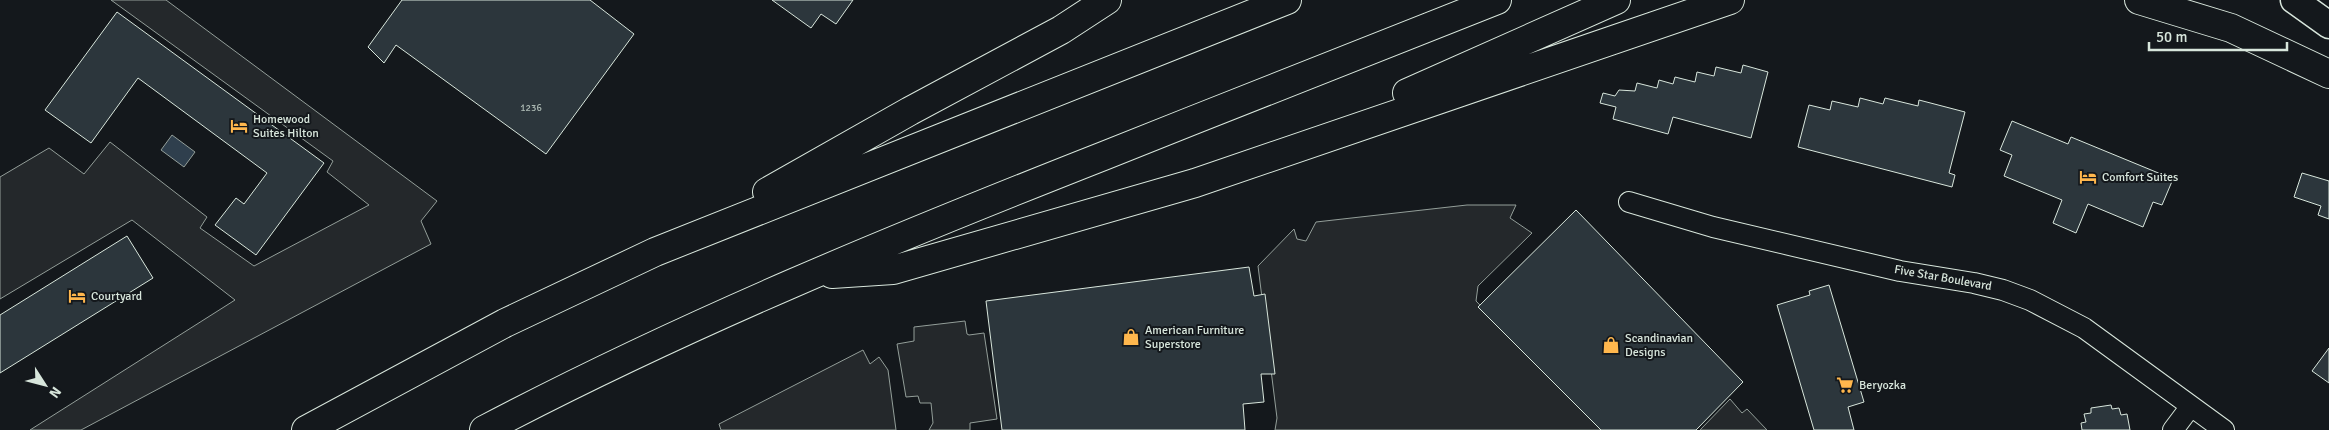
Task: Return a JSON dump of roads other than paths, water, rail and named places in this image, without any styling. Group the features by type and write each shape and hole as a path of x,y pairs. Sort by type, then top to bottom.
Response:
{"highway":[{"path":"678,243 910,111 1061,30 1107,0"},
{"path":"306,430 505,323 678,243 1287,0"},
{"path":"484,430 554,393 686,331 930,224 1496,0"},
{"path":"1323,139 1404,94 1616,0"},
{"path":"815,274 893,270 1195,183 1730,0"},
{"path":"2139,0 2231,28 2329,74"}],"main road":[{"path":"2294,0 2329,25"}],"street":[{"name":"Five Star Boulevard","path":"1629,202 1713,227 1900,271 1974,283 2003,290 2030,300 2084,328 2224,430"},
{"path":"2173,430 2191,406"}],"water":[{"path":"172,135 195,152 184,167 161,150"}],"place":[{"name":"Homewood Suites Hilton","path":"239,126"},
{"name":"Comfort Suites","path":"2088,177"},
{"name":"Courtyard","path":"77,296"},
{"name":"American Furniture Superstore","path":"1131,337"},
{"name":"Scandinavian Designs","path":"1611,345"},
{"name":"Beryozka","path":"1845,385"}]}
